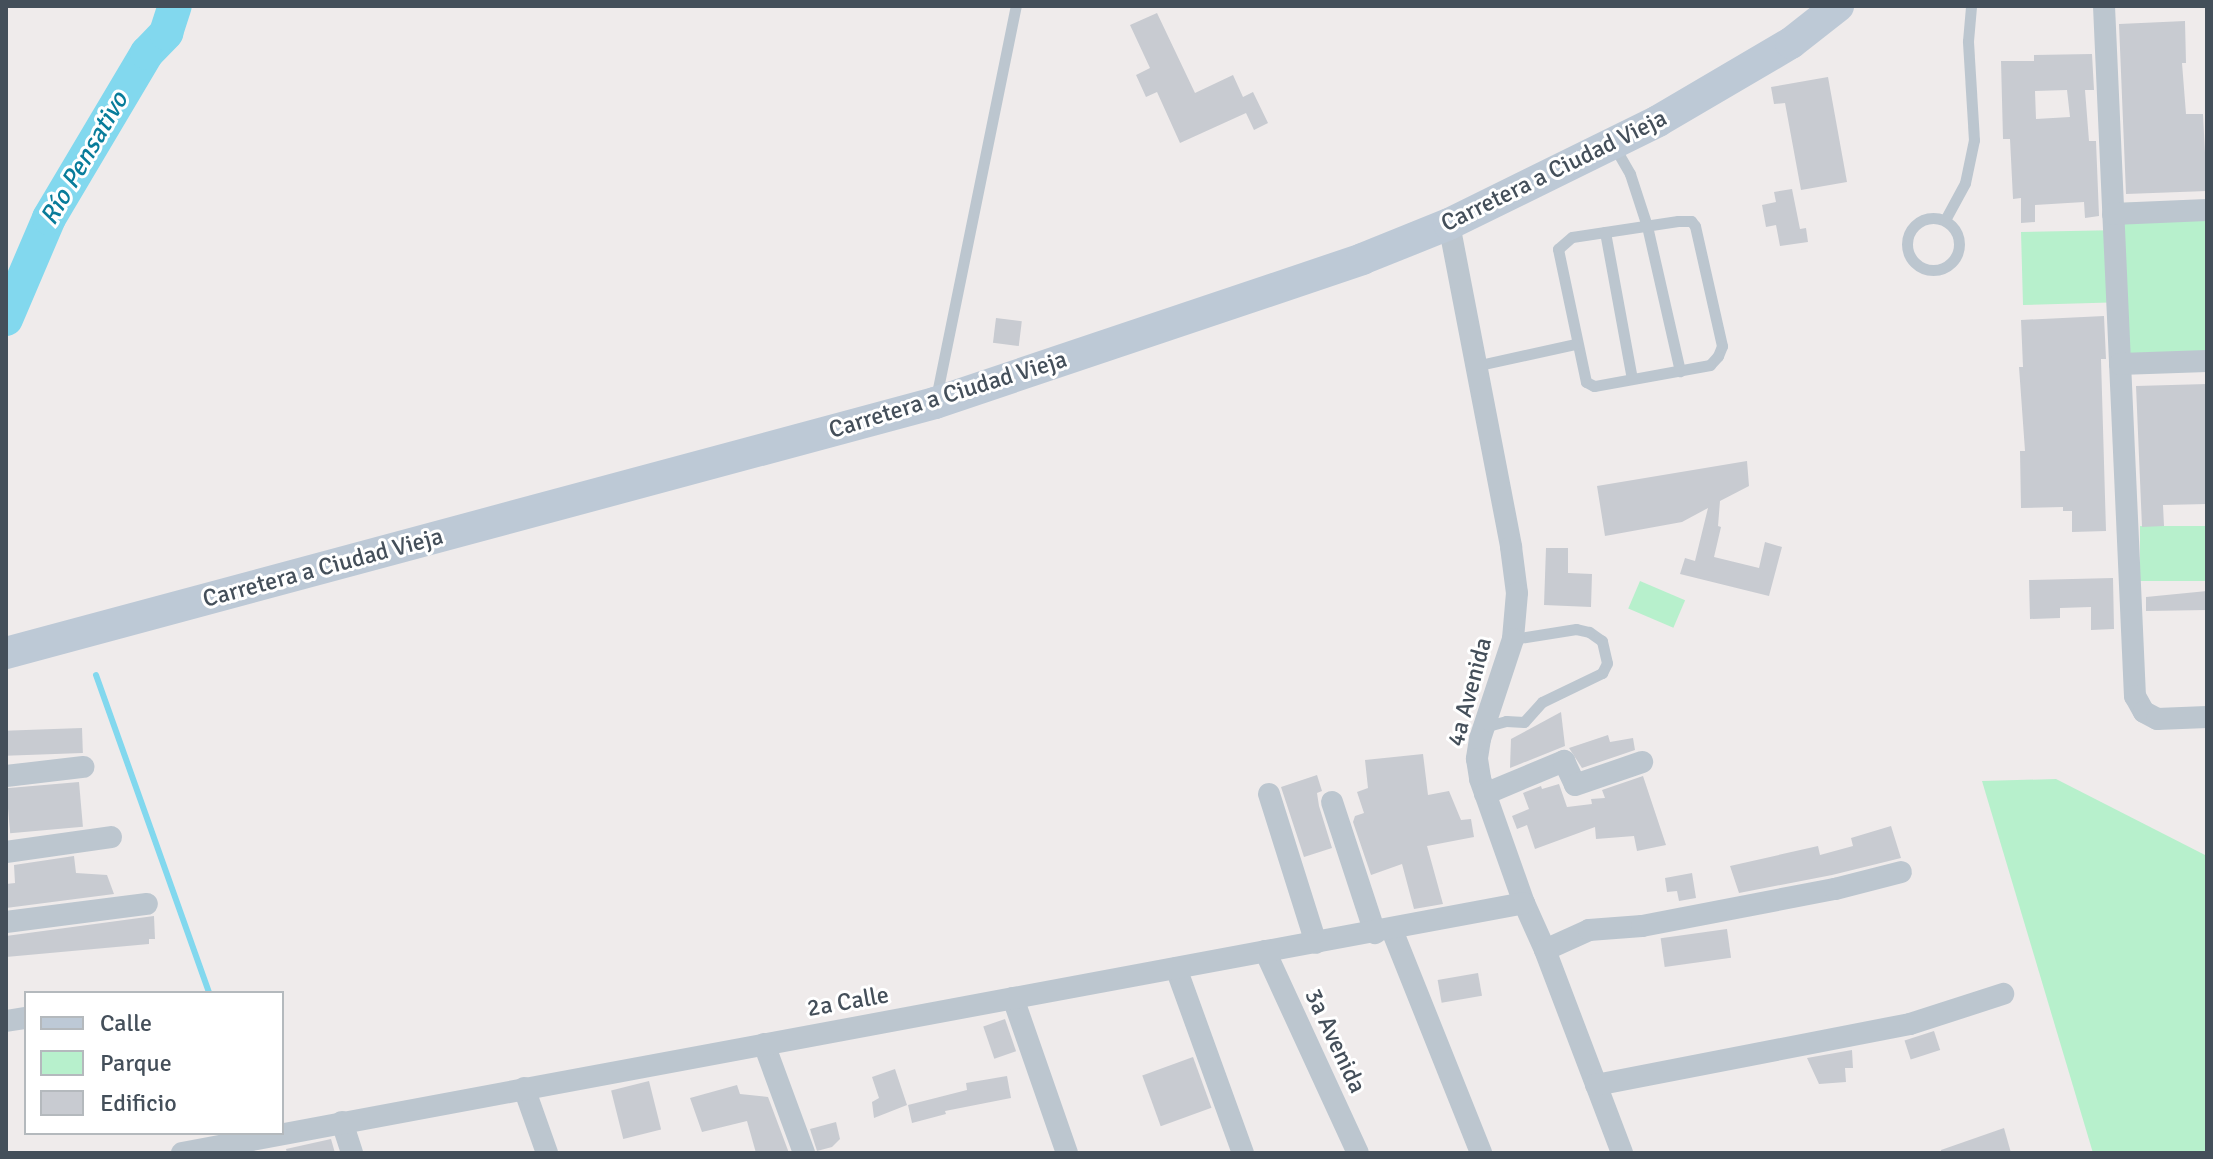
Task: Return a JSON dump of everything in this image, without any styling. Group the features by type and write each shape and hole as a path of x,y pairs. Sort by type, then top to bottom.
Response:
{"main road":[{"name":"Carretera a Ciudad Vieja","path":"6,653 935,403 1362,259 1449,224 1613,144 1791,43 1838,6"}],"street":[{"path":"2104,6 2135,696 2144,712 2157,719 2207,717"},
{"path":"2113,214 2207,210"},
{"name":"4a Avenida","path":"1449,224 1511,547 1517,593 1513,639 1484,727 1477,759 1485,794 1524,903 1622,1153"},
{"path":"2120,364 2207,361"},
{"path":"1485,794 1564,761 1575,785 1642,762"},
{"path":"6,776 83,767"},
{"path":"1269,794 1316,943"},
{"path":"1332,802 1383,931 1481,1153"},
{"path":"6,852 111,837"},
{"path":"1545,950 1589,930 1642,926 1835,889 1901,872"},
{"name":"2a Calle","path":"284,1134 1524,903"},
{"path":"6,922 147,904"},
{"name":"3a Avenida","path":"1265,951 1358,1153"},
{"path":"1176,968 1243,1153"},
{"path":"1596,1085 1910,1024 2003,994"},
{"path":"1013,998 1067,1153"},
{"path":"764,1044 804,1153"},
{"path":"524,1088 547,1153"},
{"path":"342,1122 352,1153"},
{"name":"2a Calle","path":"182,1153 278,1135"}],"lane":[{"path":"935,403 1016,6"},
{"path":"1945,220 1965,183 1974,140 1968,41 1971,6"},
{"path":"1613,144 1630,174 1647,226 1680,371"},
{"path":"1945,220 1957,231 1957,256 1938,270 1922,268 1907,249 1909,233 1920,221 1945,220"},
{"path":"1691,221 1695,226 1722,346 1710,365 1594,386 1586,382 1575,344 1558,249 1572,237 1647,226 1691,221"},
{"path":"1605,232 1632,379"},
{"path":"1475,366 1575,344"},
{"path":"1484,727 1506,721 1524,722 1542,702 1602,673 1607,663 1602,641 1589,632 1576,629 1513,639"}],"green space":[{"path":"2207,201 2207,357 2129,358 2127,302 2023,305 2021,232 2122,230 2122,203"},
{"path":"2140,526 2207,526 2207,581 2140,581"},
{"path":"1640,581 1685,600 1673,628 1628,609"},
{"path":"2056,779 2207,856 2207,1153 2093,1153 1982,781"}],"building":[{"path":"1157,13 1195,93 1233,75 1243,97 1253,92 1268,123 1254,130 1246,113 1180,143 1157,92 1146,97 1136,75 1150,68 1130,25"},
{"path":"2185,21 2186,63 2182,63 2186,114 2203,114 2207,191 2126,194 2119,24"},
{"path":"2092,54 2094,90 2085,90 2089,141 2096,141 2099,216 2085,218 2084,202 2035,205 2035,222 2021,223 2021,198 2013,199 2010,139 2003,139 2001,61 2034,61 2034,55","holes":["2067,90 2070,117 2036,119 2035,91"]},
{"path":"1828,77 1847,182 1801,190 1785,103 1774,104 1771,87"},
{"path":"1792,189 1800,229 1806,228 1808,242 1780,246 1776,225 1766,227 1762,205 1776,202 1774,192"},
{"path":"2104,316 2106,359 2101,359 2106,531 2072,532 2072,511 2063,511 2063,507 2021,508 2020,451 2025,451 2019,367 2023,367 2021,320"},
{"path":"996,318 1022,321 1019,346 993,343"},
{"path":"2207,384 2207,504 2163,505 2164,526 2142,527 2136,386"},
{"path":"1747,461 1749,486 1720,501 1718,526 1721,527 1714,557 1759,568 1765,542 1782,547 1769,596 1680,574 1685,558 1695,561 1708,508 1682,522 1605,536 1597,486"},
{"path":"1546,548 1568,548 1568,573 1592,574 1591,607 1544,605"},
{"path":"2113,578 2114,629 2091,630 2091,607 2060,608 2060,618 2030,619 2029,580"},
{"path":"2207,591 2207,610 2146,611 2146,597"},
{"path":"1561,712 1565,746 1510,768 1511,739"},
{"path":"82,728 83,753 6,756 6,731"},
{"path":"1608,735 1610,742 1633,738 1635,750 1582,768 1569,748"},
{"path":"1423,754 1428,795 1449,791 1461,820 1471,819 1474,837 1427,846 1443,904 1414,909 1402,864 1371,875 1353,822 1355,816 1364,813 1357,792 1368,788 1365,760"},
{"path":"1317,775 1322,791 1317,793 1319,806 1332,848 1304,857 1281,787"},
{"path":"1643,776 1666,845 1637,851 1634,836 1596,839 1595,827 1535,849 1527,825 1517,829 1512,816 1529,809 1523,793 1541,786 1542,789 1559,784 1567,807 1592,804 1591,799 1605,798 1602,790"},
{"path":"79,782 83,827 10,833 6,788"},
{"path":"1891,826 1901,858 1739,893 1730,866 1818,846 1820,855 1853,846 1851,838"},
{"path":"74,856 76,873 107,875 114,894 6,908 6,884 15,883 14,865"},
{"path":"1692,873 1696,898 1679,901 1677,891 1667,892 1665,878"},
{"path":"154,916 155,939 149,939 149,944 6,957 6,936"},
{"path":"1727,929 1731,958 1665,967 1661,938"},
{"path":"1478,973 1482,996 1442,1003 1438,980"},
{"path":"1005,1019 1016,1051 994,1059 983,1026"},
{"path":"1934,1031 1940,1050 1911,1060 1905,1041"},
{"path":"1852,1050 1853,1068 1845,1068 1846,1082 1819,1084 1807,1058"},
{"path":"1193,1057 1211,1108 1161,1126 1142,1075"},
{"path":"895,1069 907,1105 874,1118 872,1102 879,1098 872,1077"},
{"path":"1007,1076 1011,1098 945,1111 946,1114 912,1123 908,1105 967,1090 966,1083"},
{"path":"649,1081 661,1130 623,1139 611,1090"},
{"path":"737,1085 740,1094 768,1097 789,1153 756,1153 747,1121 702,1132 690,1098"},
{"path":"836,1122 840,1139 832,1147 817,1151 810,1129"},
{"path":"2004,1128 2011,1153 1941,1153 1941,1150"},
{"path":"331,1139 335,1153 287,1153 286,1149"}],"waterway":[{"name":"Río Pensativo","path":"6,319 49,218 147,53 166,33 175,6"},
{"path":"96,675 208,991"}]}
